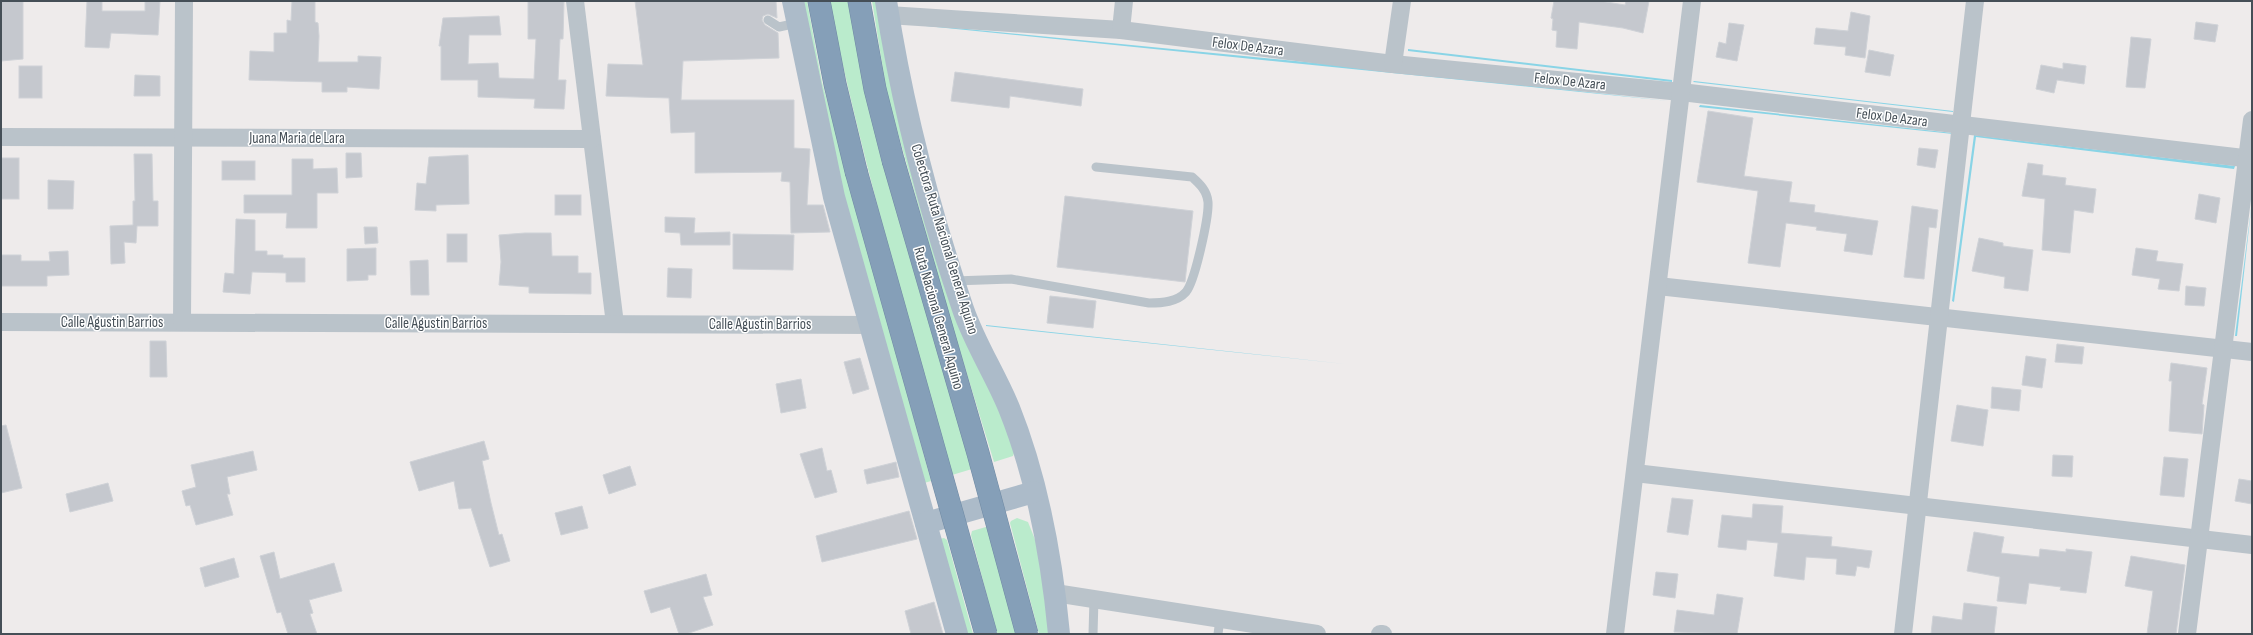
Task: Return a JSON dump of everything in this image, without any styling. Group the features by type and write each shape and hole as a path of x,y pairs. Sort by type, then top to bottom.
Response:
{"highway":[{"path":"819,1 835,84 856,171 986,634"},
{"name":"Ruta Nacional General Aquino","path":"859,1 875,89 893,160 978,453 1027,634"}],"main road":[{"path":"793,1 834,197 957,634"},
{"name":"Colectora Ruta Nacional General Aquino","path":"887,8 923,176 963,310 980,351 1009,408 1034,492 1055,593 1059,634"},
{"path":"926,523 1034,492"}],"street":[{"path":"182,322 184,1"},
{"path":"575,1 615,324"},
{"path":"1121,30 1124,1"},
{"path":"1393,64 1402,1"},
{"path":"1615,634 1692,1"},
{"path":"1903,634 1975,1"},
{"name":"Felox De Azara","path":"887,8 1121,30 1393,64 1681,92 2250,159"},
{"path":"2187,634 2223,349 2250,159 2252,120"},
{"name":"Juana Maria de Lara","path":"1,137 592,139"},
{"path":"1658,286 2252,352"},
{"name":"Calle Agustin Barrios","path":"1,322 871,325"},
{"path":"1635,473 2252,545"},
{"path":"1055,593 1094,599 1219,626 1317,634"}],"lane":[{"path":"768,20 779,27 797,23"},
{"path":"954,280 1011,279 1149,303 1164,303 1186,292 1194,280 1202,241 1208,202 1203,188 1192,177 1096,167"},
{"path":"1093,634 1094,599"}],"green space":[{"path":"801,1 807,1 822,82 931,481 921,484 834,170"},
{"path":"829,1 850,1 972,469 952,475 902,298 871,180"},
{"path":"872,1 877,1 1014,453 1013,456 994,462 951,322 887,94"},
{"path":"1017,518 1028,522 1036,542 1051,634 1039,634 1010,523"},
{"path":"986,527 988,528 1018,634 997,634 971,535 972,531"},
{"path":"944,538 947,540 973,634 964,634 939,539"}],"water":[{"path":"926,26 1388,70 1669,101"},
{"path":"1408,49 1672,80 1672,82 1408,51"},
{"path":"1693,82 1953,111 1953,112"},
{"path":"1700,105 1953,133 1953,134 1699,107"},
{"path":"1974,135 2235,166 2234,169 1976,137 1954,302 1952,301"},
{"path":"2252,201 2237,336 2235,336"},
{"path":"986,325 1345,364 986,326"}],"building":[{"path":"1,1 23,1 23,59 1,61"},
{"path":"87,1 102,1 102,11 145,11 145,1 160,1 158,35 111,33 109,48 85,47"},
{"path":"292,1 315,1 315,22 318,23 319,36 318,62 358,62 358,56 381,57 379,89 347,87 347,92 322,92 322,82 249,80 250,51 274,52 274,33 287,33 287,20 291,21"},
{"path":"528,1 564,1 563,39 560,39 558,80 566,80 564,109 534,108 535,99 478,97 478,80 441,80 441,46 439,46 443,18 499,16 501,35 469,35 468,64 498,63 499,78 534,79 536,39 528,39"},
{"path":"635,1 776,1 777,18 768,14 763,16 762,20 765,25 778,33 779,58 683,61 681,100 794,100 794,148 810,149 807,205 823,205 830,232 791,233 790,182 781,181 782,172 695,173 695,132 671,133 669,98 606,96 608,64 643,65"},
{"path":"1554,1 1600,1 1625,5 1626,1 1649,1 1643,33 1623,28 1579,22 1577,49 1556,47 1557,31 1552,30 1553,19 1551,18"},
{"path":"1851,12 1870,16 1865,58 1845,55 1846,47 1814,44 1816,28 1848,31"},
{"path":"2196,22 2218,25 2215,42 2194,39"},
{"path":"1729,23 1744,25 1737,61 1716,57 1719,42 1726,44"},
{"path":"2131,37 2151,39 2145,88 2126,87"},
{"path":"1869,50 1894,55 1890,76 1865,72"},
{"path":"2063,63 2086,66 2084,84 2057,80 2054,93 2036,89 2041,65 2063,69"},
{"path":"19,66 42,66 42,98 19,98"},
{"path":"955,72 1083,89 1081,106 1010,96 1009,108 951,101"},
{"path":"135,75 160,76 160,96 134,96"},
{"path":"1708,111 1753,118 1744,176 1792,182 1789,202 1815,205 1814,212 1878,221 1872,255 1844,251 1847,234 1816,230 1817,227 1786,223 1780,267 1748,263 1758,191 1697,182"},
{"path":"1919,148 1938,150 1935,168 1917,165"},
{"path":"346,153 361,153 362,177 346,178"},
{"path":"134,154 152,154 153,201 158,201 158,226 137,226 136,243 124,242 125,263 111,264 110,226 133,225 133,201 135,201"},
{"path":"468,155 469,204 436,205 436,211 415,210 417,183 426,184 429,157"},
{"path":"1,158 19,158 19,199 1,199"},
{"path":"292,159 313,159 313,169 337,168 338,193 317,193 317,228 286,228 287,213 244,213 244,195 292,195"},
{"path":"222,161 255,161 255,180 222,180"},
{"path":"2028,163 2043,165 2042,175 2066,178 2065,185 2096,189 2093,213 2074,210 2070,253 2042,250 2045,199 2022,196"},
{"path":"48,180 74,181 73,209 48,209"},
{"path":"2199,194 2220,198 2216,223 2195,219"},
{"path":"555,195 581,195 581,215 555,215"},
{"path":"1065,196 1193,211 1185,282 1057,267"},
{"path":"1912,206 1938,210 1936,228 1929,227 1924,279 1904,277"},
{"path":"665,217 695,218 694,233 730,232 730,245 681,245 680,233 665,232"},
{"path":"236,219 255,220 255,251 267,251 267,255 283,255 283,258 305,258 305,282 286,282 286,273 252,272 250,294 223,292 225,273 234,274"},
{"path":"364,227 377,227 378,243 365,244"},
{"path":"551,233 552,256 578,256 578,273 591,273 591,294 529,293 529,287 499,285 501,262 499,235"},
{"path":"447,234 467,234 467,262 447,262"},
{"path":"733,234 794,235 793,270 733,269"},
{"path":"1979,238 2003,243 2003,246 2033,250 2028,291 2004,288 2005,277 1972,271"},
{"path":"376,248 376,275 368,275 368,280 347,281 347,249"},
{"path":"2136,248 2158,251 2156,261 2183,264 2179,291 2158,289 2160,279 2132,275"},
{"path":"68,251 69,275 47,276 47,286 1,286 1,255 21,255 21,261 50,261 49,252"},
{"path":"428,260 429,295 411,295 410,261"},
{"path":"668,268 692,269 691,298 667,297"},
{"path":"2186,286 2206,288 2204,306 2185,305"},
{"path":"1050,296 1096,301 1093,328 1047,323"},
{"path":"150,341 166,341 167,377 150,377"},
{"path":"2057,344 2084,347 2082,364 2055,362"},
{"path":"2026,356 2046,359 2042,388 2022,385"},
{"path":"860,358 869,389 853,394 844,362"},
{"path":"2171,363 2207,368 2202,404 2204,405 2202,434 2169,431 2172,381 2169,381"},
{"path":"801,379 806,408 781,413 776,384"},
{"path":"1992,387 2021,390 2019,411 1991,408"},
{"path":"1957,405 1988,410 1983,446 1951,441"},
{"path":"6,425 22,488 1,493 1,426"},
{"path":"484,441 489,459 482,461 491,503 499,535 502,534 510,561 490,567 471,508 459,509 454,481 419,491 410,462"},
{"path":"822,448 827,471 831,470 837,492 815,498 800,454"},
{"path":"253,451 257,470 227,477 230,494 227,494 233,515 196,525 190,505 186,506 182,491 196,487 191,465"},
{"path":"2053,455 2073,456 2072,477 2052,476"},
{"path":"2164,457 2188,459 2184,497 2160,495"},
{"path":"896,462 899,477 867,484 864,470"},
{"path":"630,466 636,485 609,494 603,475"},
{"path":"2239,479 2252,481 2252,504 2235,501"},
{"path":"108,483 113,501 70,512 66,494"},
{"path":"1672,498 1693,500 1688,535 1667,532"},
{"path":"1753,504 1783,506 1781,533 1832,537 1831,546 1872,551 1869,568 1857,566 1855,576 1836,574 1837,559 1806,557 1804,580 1774,576 1778,543 1747,540 1746,550 1718,547 1722,515 1752,518"},
{"path":"582,506 588,528 561,535 555,513"},
{"path":"909,511 917,539 822,562 816,536"},
{"path":"1974,532 2004,537 2001,553 2039,557 2040,549 2066,552 2066,549 2092,552 2086,593 2060,590 2061,587 2029,583 2026,604 1997,601 2000,577 1967,571"},
{"path":"274,552 280,579 334,563 342,591 309,600 313,613 310,614 317,634 288,634 281,612 277,613 260,556"},
{"path":"2131,556 2185,565 2176,634 2147,634 2153,591 2125,586"},
{"path":"234,558 239,577 205,587 200,568"},
{"path":"1656,572 1678,574 1675,598 1653,595"},
{"path":"706,574 712,595 703,597 713,625 686,634 679,634 670,607 651,613 644,591"},
{"path":"1717,594 1743,598 1737,634 1674,632 1677,610 1714,615"},
{"path":"934,602 943,634 911,634 905,611"},
{"path":"1964,603 1997,607 1994,634 1931,634 1933,616 1962,620"}]}
